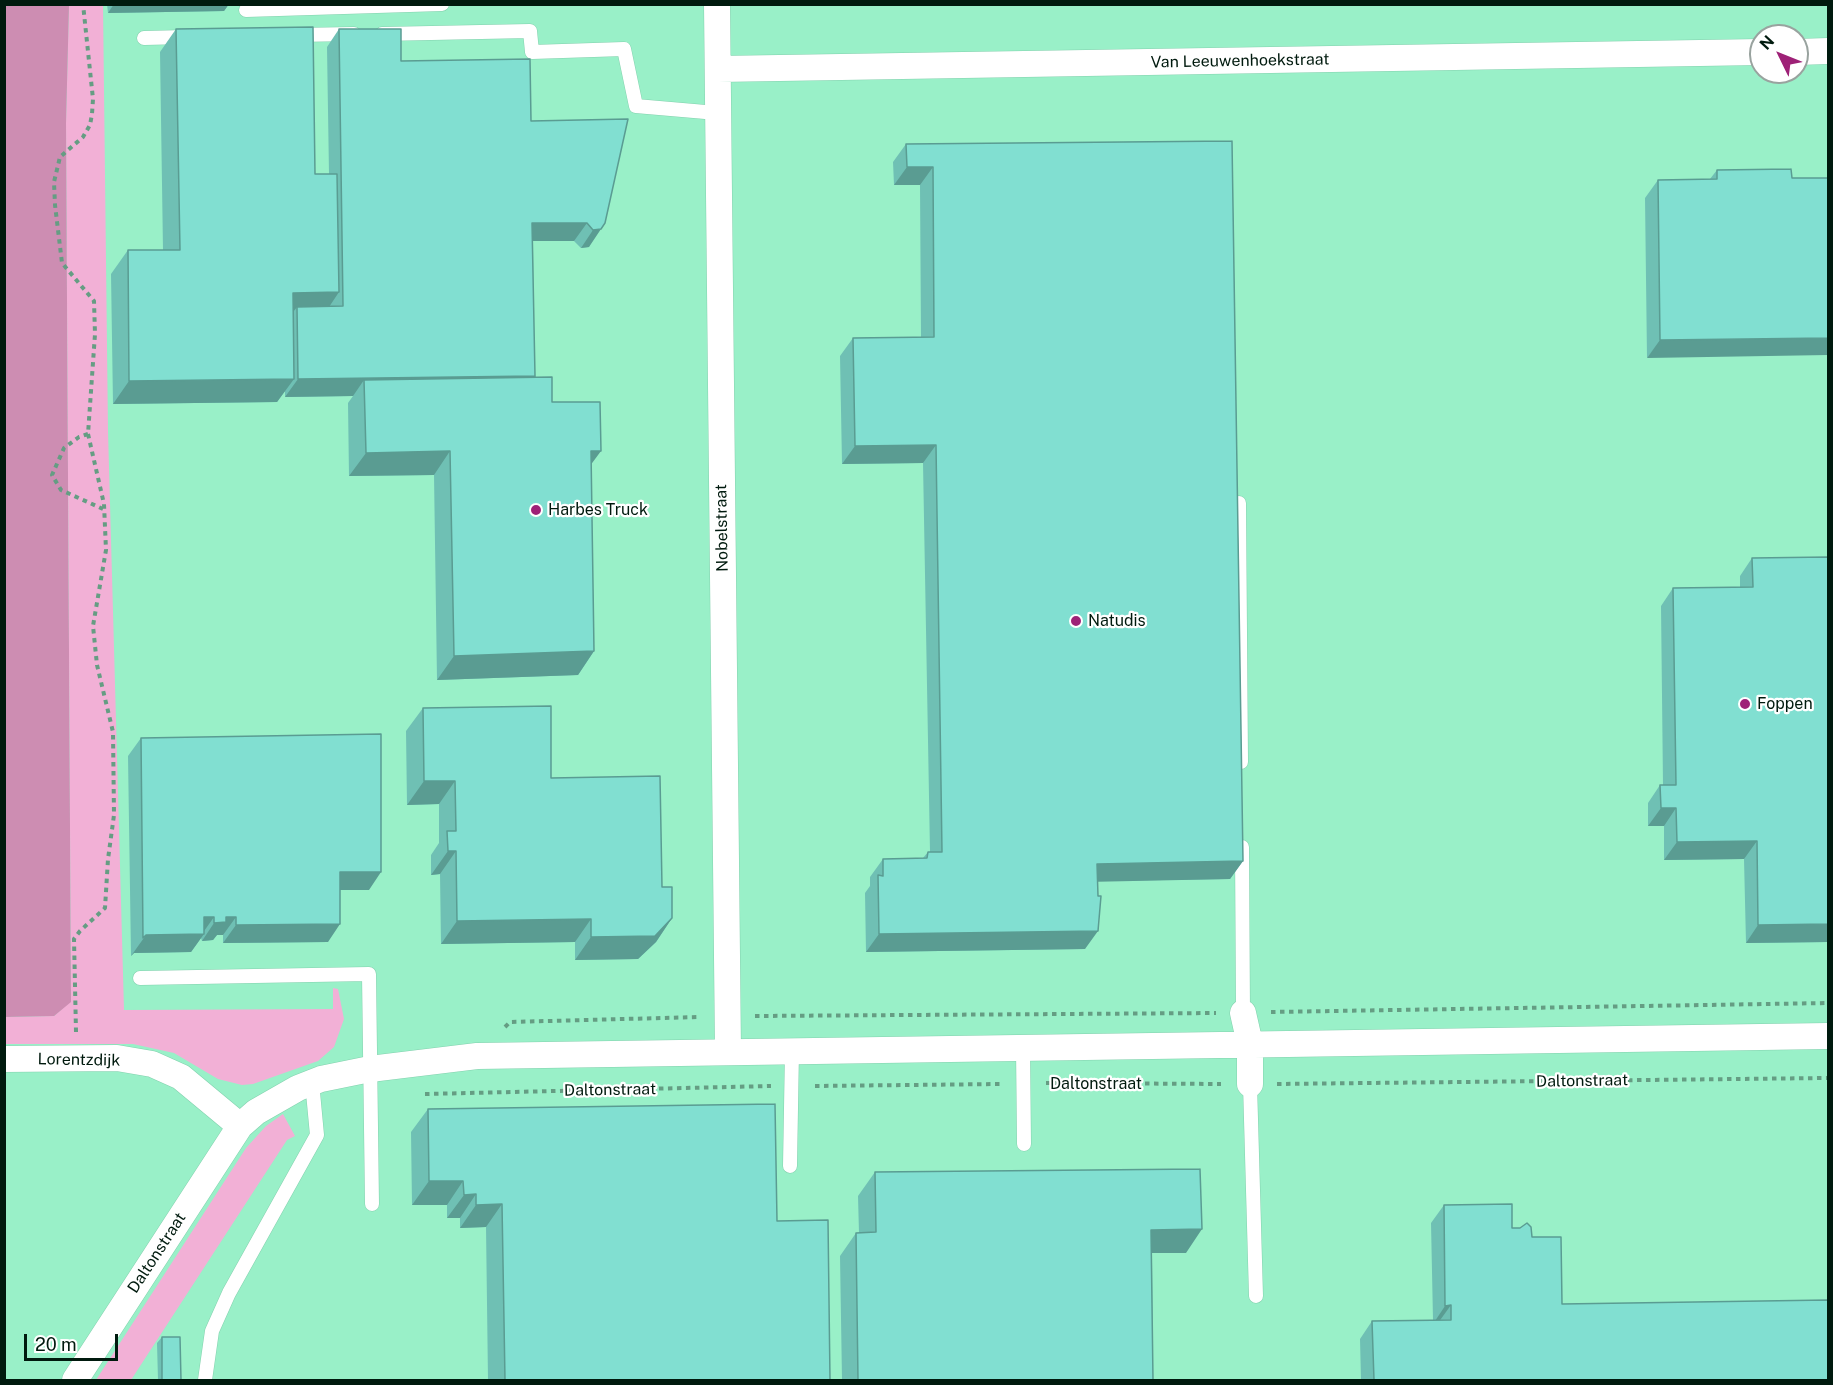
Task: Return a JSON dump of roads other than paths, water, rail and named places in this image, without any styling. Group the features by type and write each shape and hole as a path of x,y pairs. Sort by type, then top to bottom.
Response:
{"street":[{"name":"Nobelstraat","path":"717,4 728,1051"},
{"path":"1809,52 1828,51"},
{"name":"Van Leeuwenhoekstraat","path":"718,69 1749,52"},
{"path":"1243,1013 1250,1044 1250,1084"},
{"name":"Daltonstraat","path":"75,1380 240,1126 265,1107 312,1082 370,1069 477,1056 1828,1036"},
{"name":"Lorentzdijk","path":"4,1059 117,1058 152,1064 181,1077 240,1126"}],"lane":[{"path":"246,10 442,4"},
{"path":"284,36 530,31 532,52 624,49 636,106 717,113"},
{"path":"144,38 202,37"},
{"path":"1239,503 1241,776"},
{"path":"1242,835 1243,1013"},
{"path":"140,978 369,974 372,1204"},
{"path":"1023,1047 1024,1144"},
{"path":"790,1166 792,1050"},
{"path":"205,1380 212,1331 229,1293 317,1135 312,1082"},
{"path":"1250,1084 1256,1296"}],"place":[{"name":"Harbes Truck","path":"536,510"},
{"name":"Natudis","path":"1076,621"},
{"name":"Foppen","path":"1745,704"}]}
